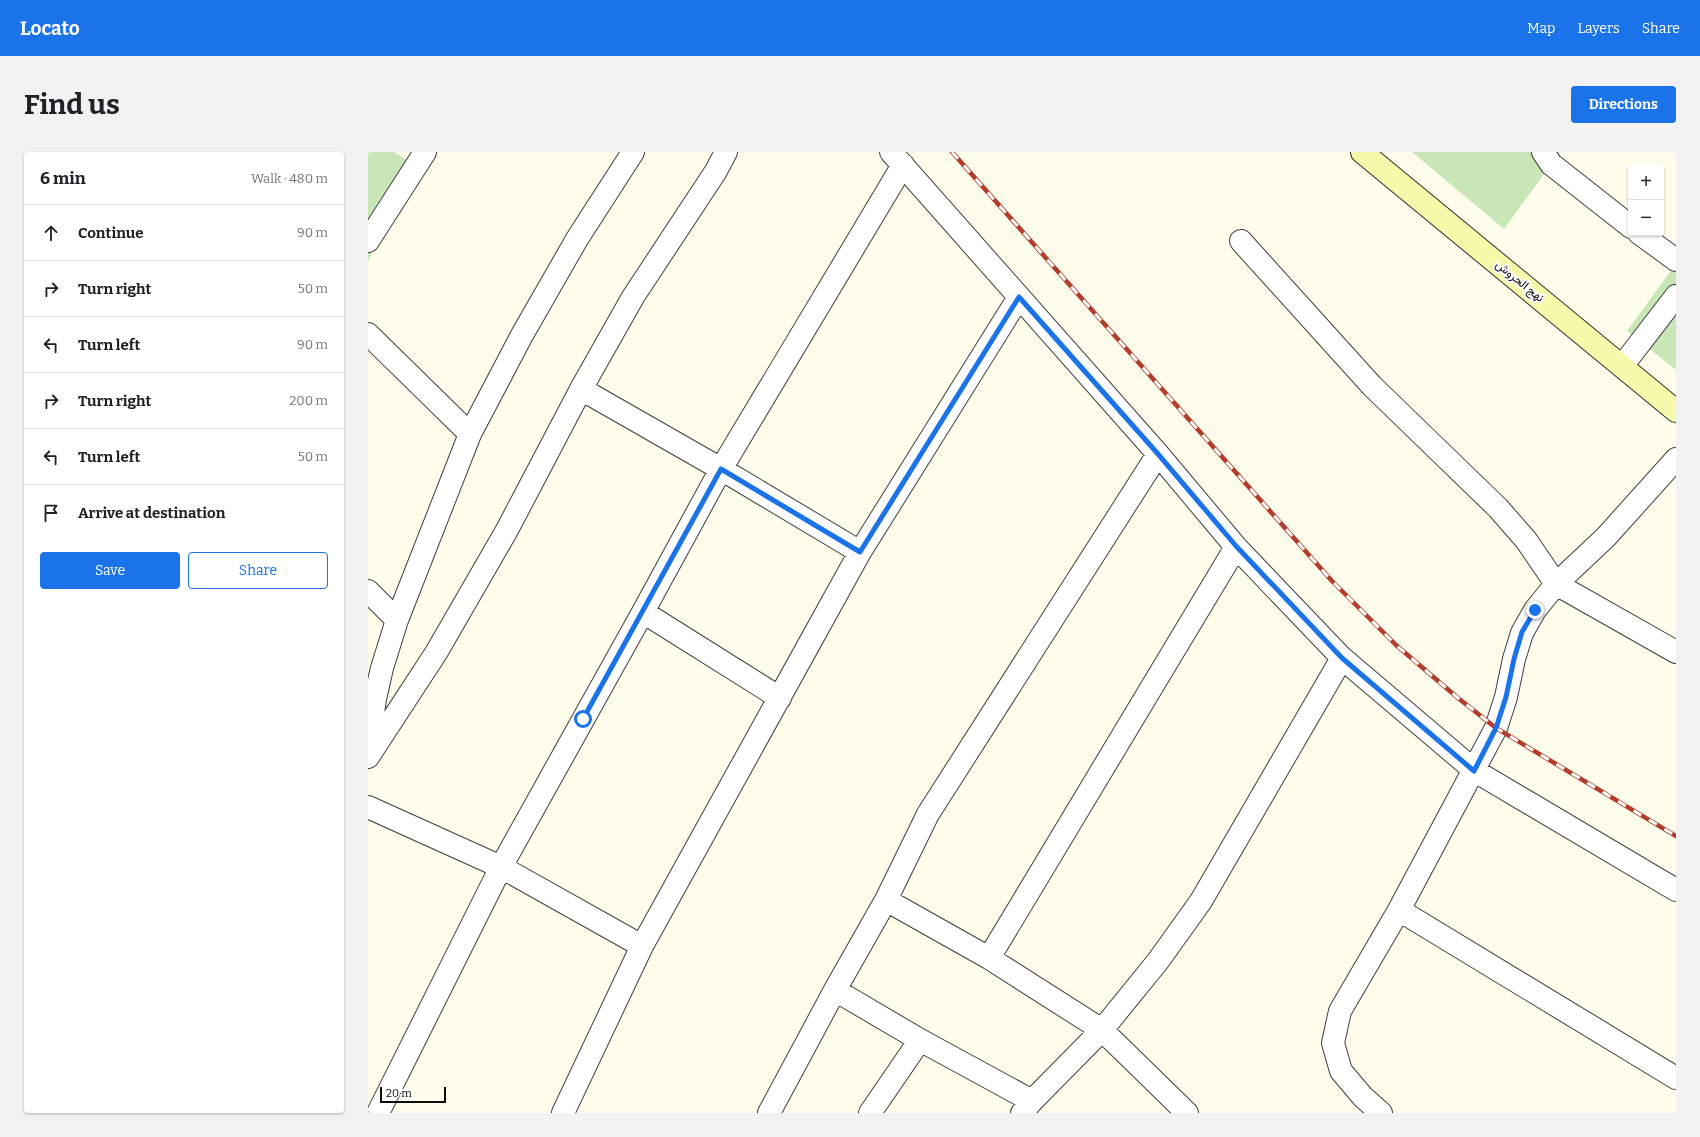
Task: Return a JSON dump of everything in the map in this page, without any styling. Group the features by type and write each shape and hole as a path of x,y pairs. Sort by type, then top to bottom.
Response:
{"street":[{"path":"368,241 425,152"},
{"path":"368,750 375,699 382,668 397,620 470,434 522,335 577,238 633,152"},
{"path":"368,757 436,653 503,537 581,389 633,297 716,171 726,152"},
{"name":"نهج الحروش","path":"1362,152 1623,365 1676,411"},
{"path":"1543,152 1551,164 1628,225"},
{"path":"378,1113 501,867 721,469 897,158 1158,454 1236,546 1342,658 1474,771 1676,890"},
{"path":"1643,236 1676,260"},
{"path":"1242,242 1372,386 1498,508 1526,540 1556,584 1676,652"},
{"path":"1623,365 1676,296"},
{"path":"564,1113 642,946 860,552 1019,297"},
{"path":"368,334 470,434"},
{"path":"581,389 721,469 860,552"},
{"path":"769,1113 835,990 886,900 928,814 1158,454"},
{"path":"1380,1113 1363,1097 1341,1071 1333,1043 1340,1011 1399,910 1496,728 1506,697 1514,659 1522,632 1535,610 1556,584 1606,537 1676,459"},
{"path":"989,958 1236,546"},
{"path":"368,591 397,620"},
{"path":"643,612 780,698"},
{"path":"835,990 920,1040 1027,1107 1102,1030 1158,961 1201,901 1342,658"},
{"path":"368,807 501,867 642,946"},
{"path":"886,900 989,958 1102,1030 1187,1113"},
{"path":"1399,910 1676,1078"},
{"path":"870,1113 920,1040"}],"green space":[{"path":"368,152 394,152 415,165 368,261"},
{"path":"1412,152 1560,152 1504,229"},
{"path":"1676,264 1676,370 1627,331"}],"railway":[{"path":"952,152 1332,581 1396,645 1496,728 1676,836"}],"route":[{"path":"583,719 721,469 860,552 1019,297 1158,454 1236,546 1342,658 1474,771 1496,728 1506,697 1514,659 1522,632 1535,610"}]}
